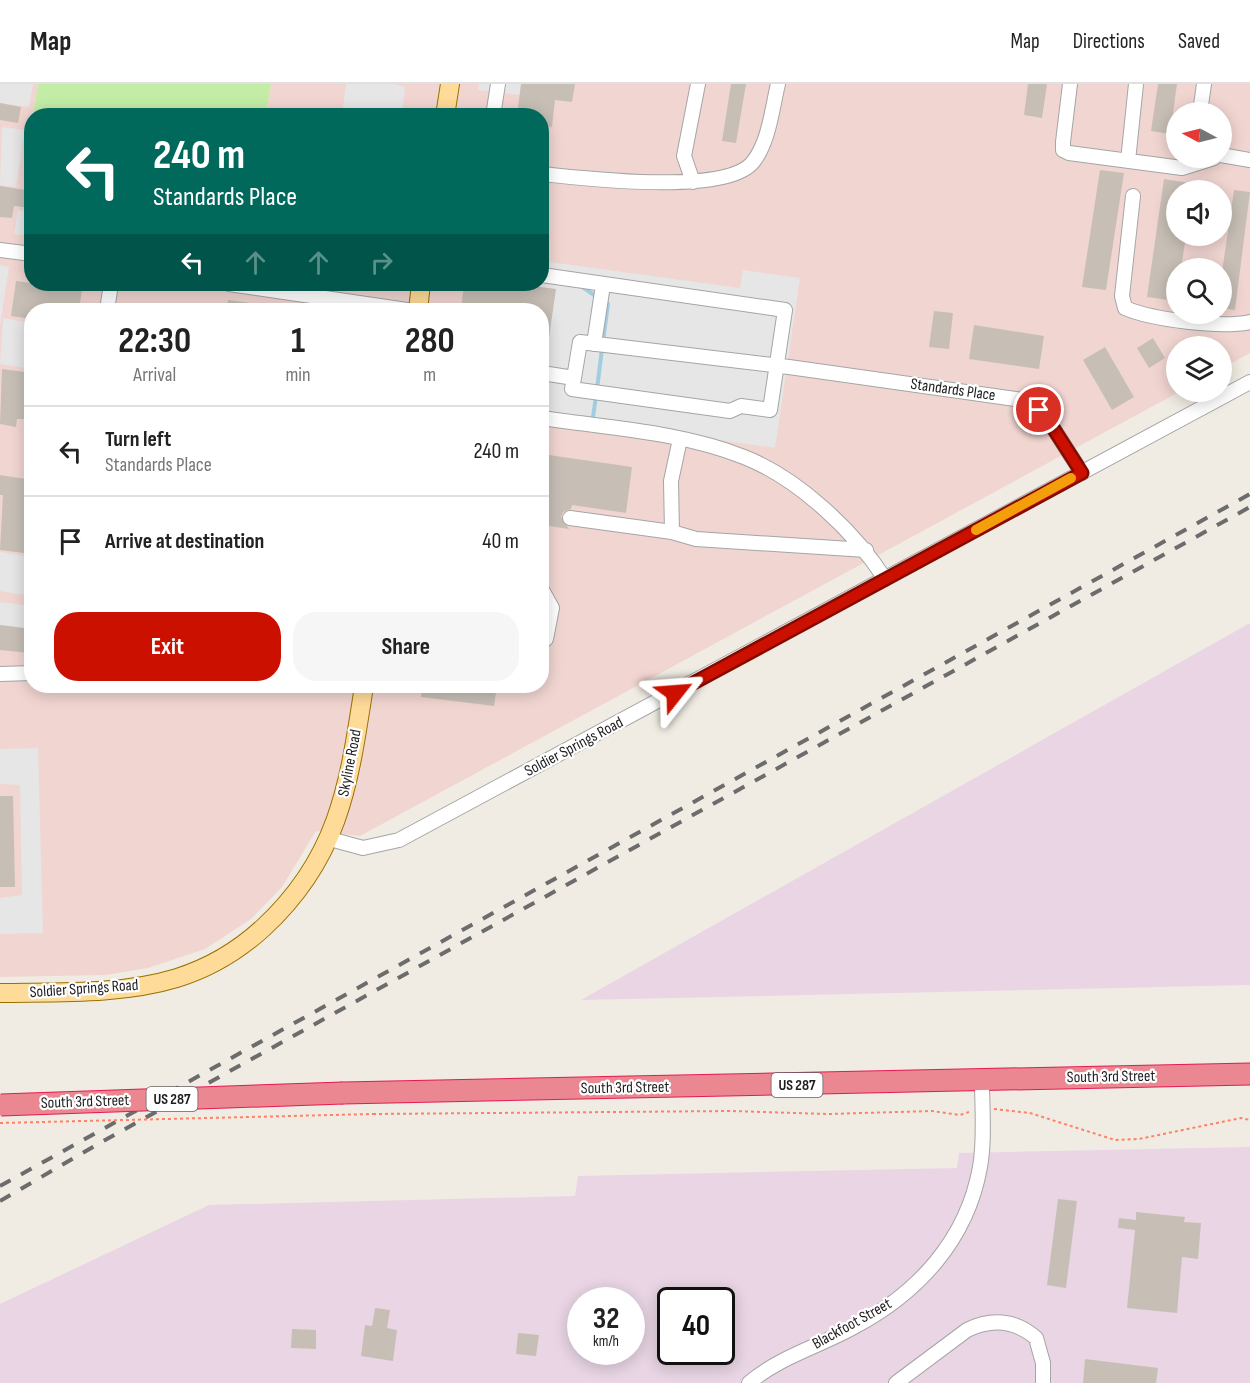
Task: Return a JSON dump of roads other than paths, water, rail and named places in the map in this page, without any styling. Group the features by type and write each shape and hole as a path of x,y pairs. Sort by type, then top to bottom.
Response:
{"highway":[{"name":"South 3rd Street","path":"0,1105 343,1093 1250,1074"}],"main road":[{"path":"446,108 450,84"},
{"name":"Skyline Road","path":"330,839 352,762 363,693"},
{"name":"Soldier Springs Road","path":"0,993 114,989 177,978 207,966 251,939 277,915 298,892 330,839"}],"street":[{"path":"494,108 498,84"},
{"path":"693,182 684,156 698,84"},
{"path":"549,175 626,182 693,182 732,176 752,164 765,139 778,84"},
{"path":"1070,84 1063,150 1069,153 1166,166"},
{"path":"1128,161 1136,84"},
{"path":"1201,102 1204,84"},
{"path":"1232,157 1250,160"},
{"path":"1133,196 1122,296 1125,308 1136,313 1197,322 1234,325 1250,322"},
{"path":"0,250 24,253"},
{"path":"549,276 785,310 783,367 770,410 741,406 730,411 572,389 580,342 594,344 603,285"},
{"path":"277,291 359,303"},
{"name":"Standards Place","path":"594,344 1029,401 1048,420 1082,473"},
{"path":"549,375 574,378"},
{"name":"Soldier Springs Road","path":"330,839 363,848 399,840 1250,382"},
{"path":"549,419 680,439 745,457 790,481 866,550 885,579"},
{"path":"672,532 671,481 680,439"},
{"path":"570,518 672,532 696,539 866,550"},
{"path":"549,603 552,608 549,624"},
{"path":"0,674 24,673"},
{"name":"Blackfoot Street","path":"749,1383 781,1362 882,1311 924,1276 942,1257 959,1231 972,1201 980,1166 982,1080"},
{"path":"896,1383 968,1330 981,1324 998,1322 1013,1323 1036,1338 1043,1363 1043,1383"}],"waterway":[{"path":"581,286 597,297"},
{"path":"603,341 608,304 604,301"},
{"path":"597,389 602,349"},
{"path":"593,417 596,396"}],"railway":[{"path":"0,1186 1250,494"},
{"path":"0,1201 98,1144 1250,507"}]}
